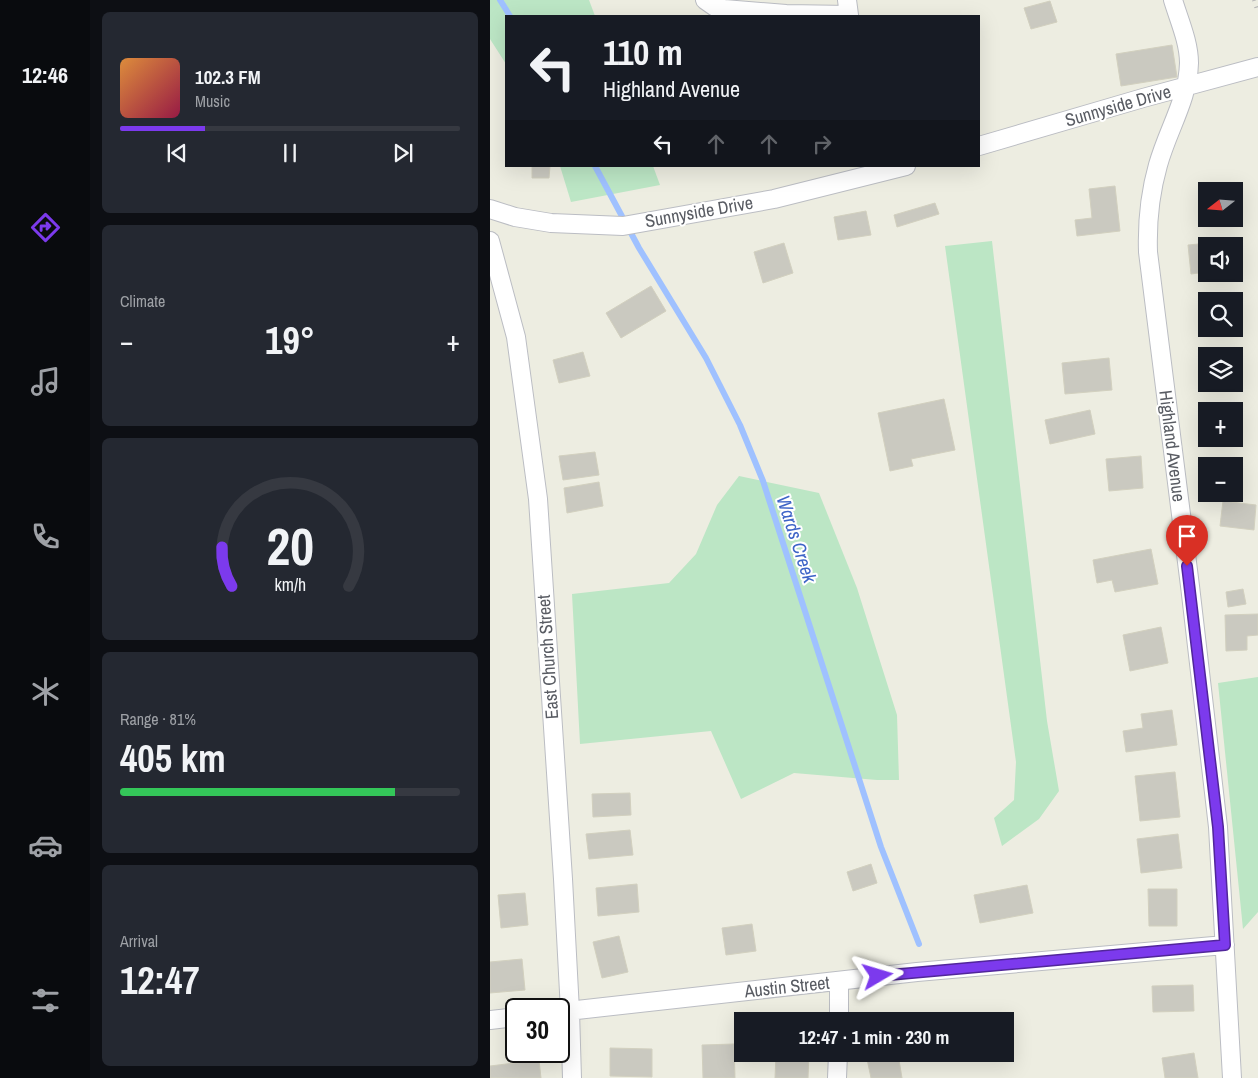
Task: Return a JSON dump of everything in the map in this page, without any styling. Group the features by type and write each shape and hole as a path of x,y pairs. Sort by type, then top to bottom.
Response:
{"street":[{"path":"705,0 715,7 724,9 786,14 848,10"},
{"name":"Highland Avenue","path":"1173,0 1189,61 1187,86 1158,165 1149,206 1148,252 1218,827 1232,1078"},
{"name":"Sunnyside Drive","path":"980,146 1258,67"},
{"name":"Sunnyside Drive","path":"490,209 515,217 551,223 623,226 774,199 882,169 898,167"},
{"name":"East Church Street","path":"490,241 516,337 538,499 564,998"},
{"name":"Austin Street","path":"570,1011 916,972 1225,945"},
{"path":"839,981 839,1012"},
{"path":"490,1020 505,1018"},
{"name":"East Church Street","path":"570,1059 572,1078"},
{"path":"837,1078 838,1062"}],"green space":[{"path":"490,0 589,0 595,15 505,15 505,62 490,39"},
{"path":"560,167 653,167 660,185 571,202"},
{"path":"992,241 1047,721 1059,791 1039,819 1002,846 994,818 1014,800 1016,762 945,246"},
{"path":"739,476 819,493 857,588 897,715 899,780 794,773 741,799 711,731 580,744 572,594 669,583 696,554 717,505"},
{"path":"1258,677 1258,912 1243,929 1218,683"}],"building":[{"path":"1050,1 1057,22 1031,29 1024,8"},
{"path":"1172,45 1177,77 1121,86 1116,54"},
{"path":"532,167 550,167 549,178 532,178"},
{"path":"1115,186 1120,231 1077,236 1075,220 1092,218 1089,189"},
{"path":"935,203 939,214 897,227 894,215"},
{"path":"866,211 871,235 838,240 834,217"},
{"path":"784,243 793,273 763,283 754,252"},
{"path":"1198,244 1198,273 1191,274 1188,245"},
{"path":"651,286 666,311 621,338 606,313"},
{"path":"583,352 590,376 559,383 553,360"},
{"path":"1109,358 1112,390 1065,394 1062,363"},
{"path":"944,399 955,450 911,459 913,466 890,471 878,413"},
{"path":"1090,410 1095,434 1050,444 1045,420"},
{"path":"595,452 599,475 563,480 559,456"},
{"path":"1141,456 1143,488 1109,491 1106,459"},
{"path":"599,482 603,506 567,513 564,488"},
{"path":"1223,502 1256,505 1254,530 1220,526"},
{"path":"1151,549 1158,584 1115,592 1112,580 1097,583 1093,560"},
{"path":"1243,589 1246,604 1228,607 1226,592"},
{"path":"1258,614 1258,635 1247,636 1247,650 1226,651 1225,615"},
{"path":"1161,627 1168,663 1130,671 1123,635"},
{"path":"1172,710 1177,745 1126,752 1123,731 1143,728 1141,714"},
{"path":"1175,772 1180,817 1140,821 1135,776"},
{"path":"630,793 631,815 593,817 592,794"},
{"path":"630,830 633,855 589,859 586,834"},
{"path":"1178,834 1182,868 1141,873 1137,839"},
{"path":"871,864 877,883 853,891 847,872"},
{"path":"637,884 639,912 598,916 596,888"},
{"path":"1027,885 1033,913 980,923 974,895"},
{"path":"1148,889 1177,889 1177,926 1149,926"},
{"path":"525,893 528,925 501,928 498,895"},
{"path":"752,924 756,951 726,955 722,928"},
{"path":"619,936 628,972 602,978 593,942"},
{"path":"522,959 525,990 490,993 490,962"},
{"path":"1193,985 1194,1011 1153,1012 1152,986"},
{"path":"734,1044 735,1078 703,1078 702,1045"},
{"path":"610,1048 652,1049 652,1077 610,1076"},
{"path":"1194,1053 1198,1078 1165,1078 1162,1058"},
{"path":"776,1062 809,1062 808,1078 775,1078"},
{"path":"868,1062 899,1062 902,1078 871,1078"},
{"path":"514,1063 539,1063 541,1078 490,1078 490,1066"}],"waterway":[{"name":"Wards Creek","path":"500,0 509,15"},
{"name":"Wards Creek","path":"596,167 639,248 706,358 740,425 763,481 881,847 919,944"}],"railway":[{"path":"1254,0 1258,13"}],"route":[{"path":"878,976 1225,945 1218,827 1187,566"}]}
